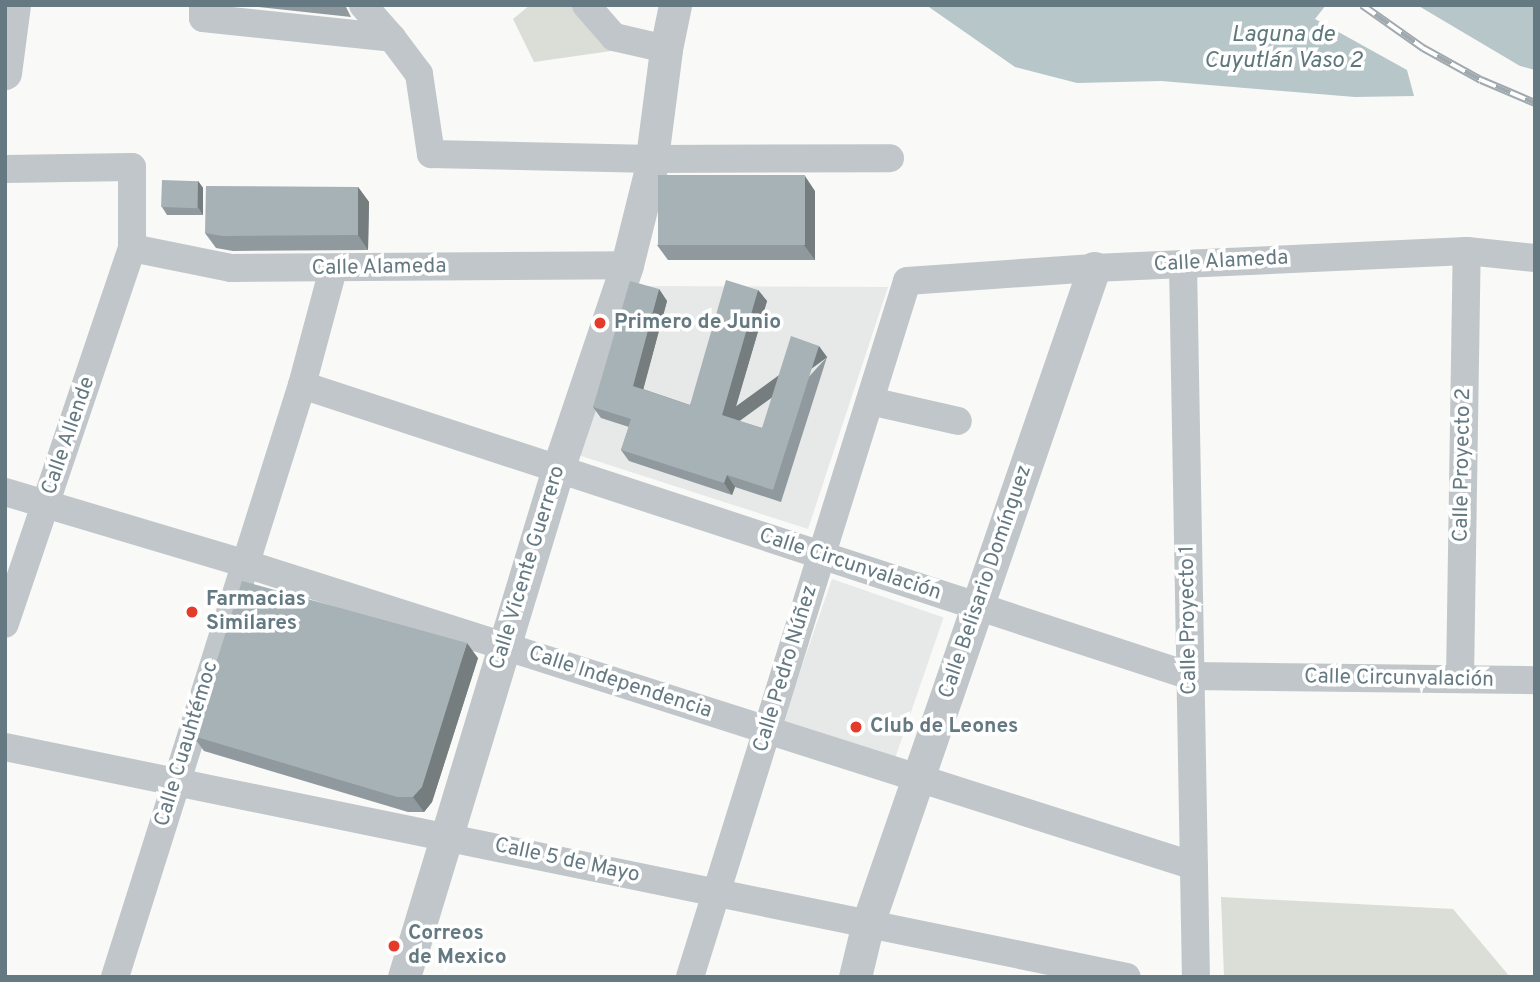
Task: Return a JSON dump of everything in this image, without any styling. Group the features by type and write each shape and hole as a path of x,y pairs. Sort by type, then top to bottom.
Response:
{"street":[{"path":"5,72 14,5"},
{"path":"203,5 203,18 379,36"},
{"path":"363,5 379,36 419,74 431,154 653,159 890,159"},
{"path":"586,5 614,37 666,49"},
{"name":"Calle Vicente Guerrero","path":"404,977 558,469 627,265 653,159 666,49 675,5"},
{"name":"Calle Allende","path":"5,169 132,167 132,248 5,624"},
{"name":"Calle Alameda","path":"132,248 231,268 332,270 627,265"},
{"name":"Calle Alameda","path":"907,281 1094,268 1467,251 1535,258"},
{"name":"Calle Proyecto 2","path":"1460,679 1467,251"},
{"name":"Calle Proyecto 1","path":"1183,264 1196,977"},
{"name":"Calle Belisario Domínguez","path":"855,977 868,923 1094,268"},
{"name":"Calle Cuauhtémoc","path":"115,977 243,563 302,385 332,270"},
{"name":"Calle Pedro Núñez","path":"690,977 907,281"},
{"name":"Calle Circunvalación","path":"302,385 1190,676 1535,680"},
{"path":"870,401 958,421"},
{"name":"Calle Independencia","path":"5,492 243,563 1194,866"},
{"name":"Calle 5 de Mayo","path":"5,747 717,891 1072,971 1128,977"}],"shaded area":[{"path":"530,5 572,5 611,51 534,62 513,19"},
{"path":"628,286 888,287 808,529 575,454"},
{"path":"832,579 944,617 894,762 782,724"},
{"path":"1221,897 1453,909 1510,977 1224,977"}],"water":[{"name":"Laguna de Cuyutlán Vaso 2","path":"926,5 1326,5 1315,19 1407,70 1414,96 1355,97 1161,81 1077,83 1015,67"},
{"name":"Laguna de Cuyutlán Vaso 2","path":"1417,5 1535,5 1535,70 1520,66"}],"building":[{"path":"658,175 805,175 805,245 658,245"},
{"path":"162,180 198,181 197,208 161,207"},
{"path":"206,186 358,187 358,235 222,236 205,233"},
{"path":"726,280 758,290 722,415 762,428 791,336 819,346 773,490 727,475 724,483 621,450 631,419 593,407 630,281 659,289 633,386 690,405"},
{"path":"242,581 467,643 422,787 413,797 397,797 193,736"}],"railway":[{"path":"1362,5 1423,48 1481,80 1535,103"}],"place":[{"name":"Primero de Junio","path":"600,323"},
{"name":"Farmacias Similares","path":"192,612"},
{"name":"Club de Leones","path":"856,727"},
{"name":"Correos de Mexico","path":"394,946"}]}
